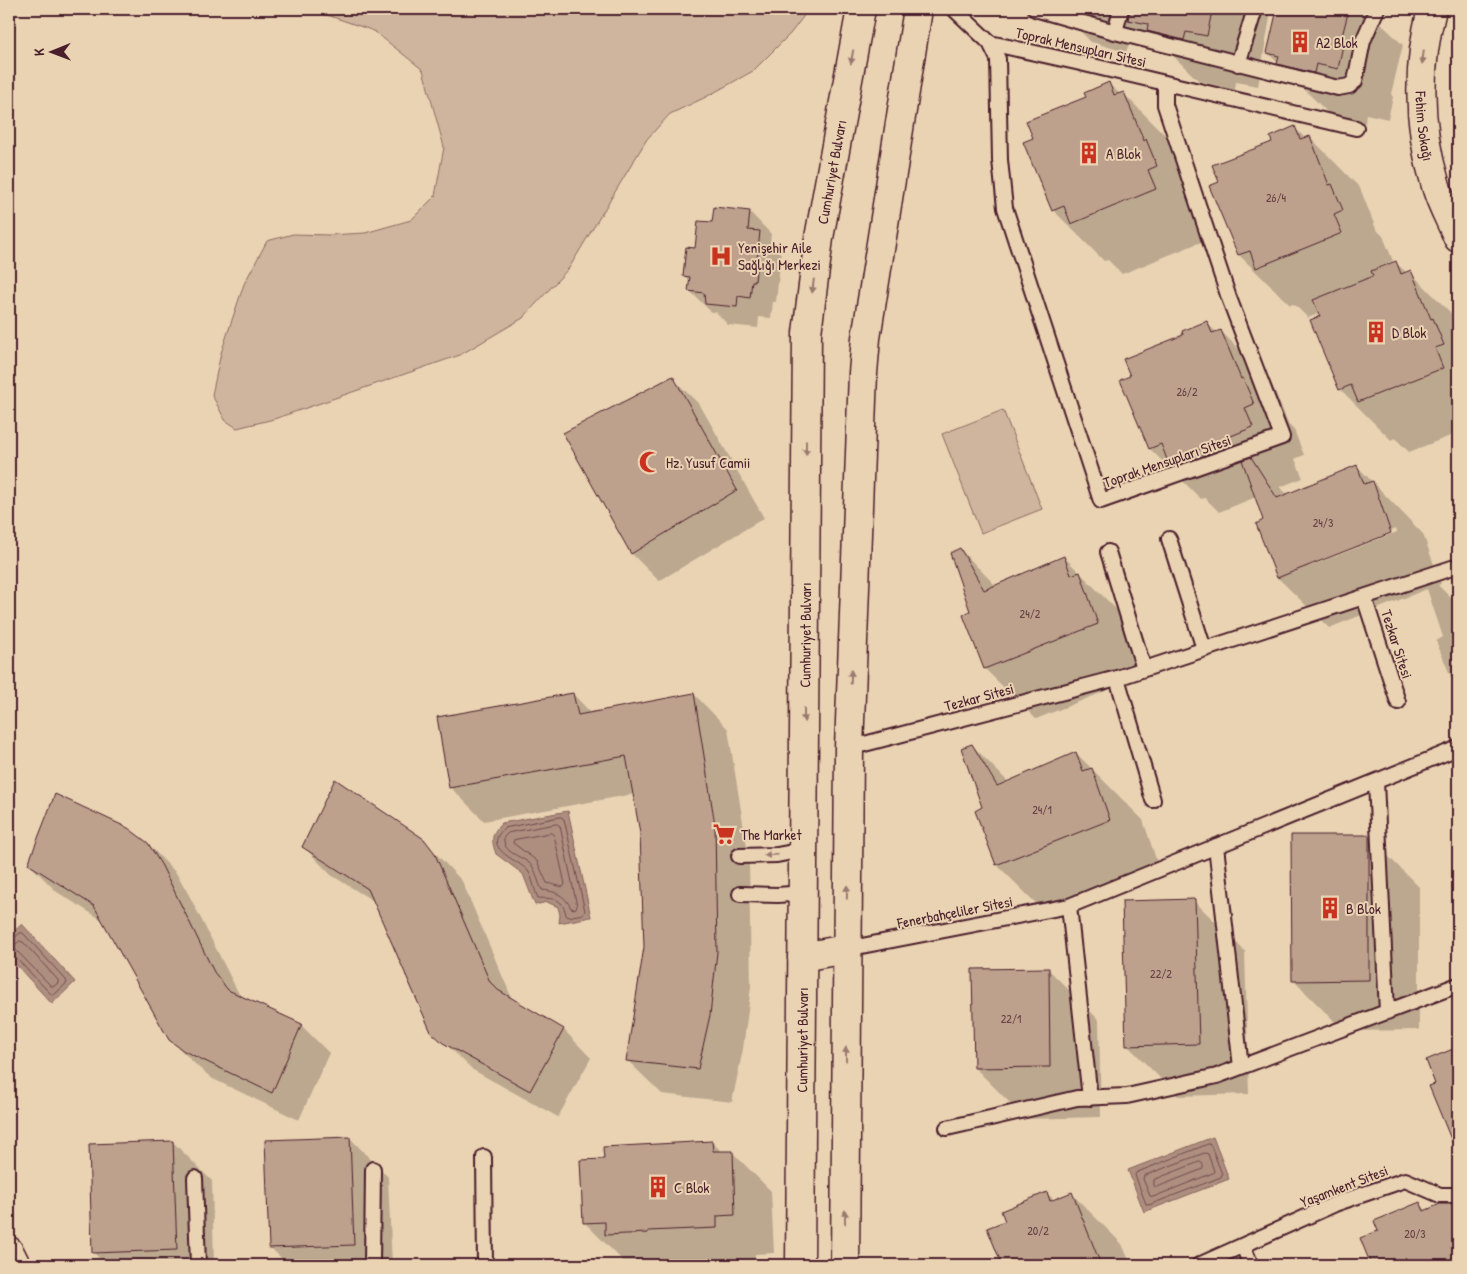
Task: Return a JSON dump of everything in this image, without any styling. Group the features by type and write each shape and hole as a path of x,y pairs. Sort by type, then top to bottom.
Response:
{"street":[{"name":"Cumhuriyet Bulvarı","path":"800,1265 807,333 819,238 861,9"},
{"path":"845,1265 849,748 862,373 918,9"},
{"name":"Fehim Sokağı","path":"1432,9 1422,59 1422,112 1425,148 1436,188 1458,238"},
{"path":"802,958 846,950"},
{"path":"9,1251 16,1265"}],"lane":[{"name":"Toprak Mensupları Sitesi","path":"954,9 990,43 998,59 1000,160 1005,208 1101,501 1282,437 1229,298 1165,105 1165,83"},
{"path":"1035,9 1115,32 1338,88 1349,86 1355,81 1363,41 1377,9"},
{"path":"1115,32 1121,9"},
{"path":"1238,64 1255,9"},
{"name":"Toprak Mensupları Sitesi","path":"990,43 1356,128"},
{"path":"1169,539 1204,649"},
{"path":"1108,552 1144,669"},
{"name":"Tezkar Sitesi","path":"849,748 1117,678 1458,566"},
{"name":"Tezkar Sitesi","path":"1364,597 1398,702"},
{"path":"1117,678 1153,800"},
{"name":"Fenerbahçeliler Sitesi","path":"846,950 1069,906 1458,748"},
{"path":"1376,782 1387,1012"},
{"path":"1216,846 1241,1067"},
{"path":"739,856 778,854 803,850"},
{"path":"740,894 778,895 803,893"},
{"path":"1069,906 1090,1098"},
{"path":"947,1128 1077,1098 1127,1096 1217,1076 1458,985"},
{"path":"484,1157 485,1265"},
{"path":"372,1265 373,1169"},
{"path":"195,1178 198,1265"},
{"name":"Yaşamkent Sitesi","path":"1200,1265 1335,1204 1406,1180 1440,1195 1458,1195"},
{"path":"1243,1246 1251,1265"}],"shaded area":[{"path":"295,9 809,9 790,34 753,71 670,114 647,139 569,268 523,318 460,355 274,419 237,428 225,420 212,395 221,353 244,284 267,241 293,234 365,233 411,220 435,196 444,147 423,70 374,31 330,16"},
{"path":"1003,410 1042,509 981,533 942,434"}],"water":[{"path":"568,811 591,917 559,923 558,907 547,902 535,905 523,874 496,854 493,837 502,823"},
{"path":"22,924 75,982 52,1004 9,957 9,936"},
{"path":"1213,1137 1229,1179 1144,1212 1128,1170"}],"building":[{"path":"1130,9 1199,9 1212,11 1207,36 1186,32 1184,40 1147,31 1148,24 1128,20"},
{"name":"A2 Blok","path":"1277,9 1349,9 1340,44 1343,45 1338,69 1316,64 1314,73 1277,64 1279,56 1267,53"},
{"name":"A Blok","path":"1109,82 1114,95 1124,92 1144,141 1146,139 1157,166 1148,170 1156,189 1071,224 1064,206 1052,211 1023,142 1033,138 1026,121 1086,97 1084,93"},
{"path":"1295,126 1300,139 1310,136 1329,185 1332,184 1343,210 1334,214 1342,233 1256,268 1250,251 1238,255 1209,186 1219,182 1212,165 1272,142 1270,137"},
{"name":"Yenişehir Aile Sağlığı Merkezi","path":"714,207 750,211 748,230 760,231 755,281 752,281 750,298 738,296 737,307 705,304 704,293 688,291 690,277 683,276 686,247 695,248 698,221 712,222"},
{"name":"D Blok","path":"1396,261 1401,274 1411,270 1431,319 1433,318 1444,345 1435,348 1443,368 1358,402 1351,385 1339,390 1310,320 1320,316 1313,300 1373,276 1371,271"},
{"path":"1207,321 1212,333 1221,330 1241,379 1243,378 1254,404 1245,408 1253,427 1168,462 1161,444 1149,449 1120,380 1130,376 1123,359 1183,335 1182,331"},
{"name":"Hz. Yusuf Camii","path":"673,376 737,490 631,554 563,433"},
{"path":"1251,457 1277,498 1357,465 1364,484 1373,481 1391,533 1277,578 1256,524 1263,520 1242,460"},
{"path":"960,548 984,590 1064,556 1071,575 1080,572 1098,624 984,669 963,615 970,611 950,553"},
{"path":"573,693 578,715 694,693 715,825 717,952 710,1015 698,1069 626,1061 644,947 640,833 626,756 449,788 437,717"},
{"path":"972,744 997,786 1076,752 1083,771 1092,768 1110,820 996,865 975,811 982,807 961,748"},
{"path":"335,779 424,839 434,852 490,982 498,990 564,1029 530,1091 443,1043 431,1032 368,889 302,847"},
{"path":"55,794 128,828 148,843 162,866 214,972 228,990 302,1024 272,1093 184,1051 169,1040 94,906 28,864"},
{"name":"B Blok","path":"1291,835 1369,835 1369,980 1292,981"},
{"path":"1195,899 1199,1044 1126,1046 1122,901"},
{"path":"1049,968 1050,1067 974,1068 972,969"},
{"path":"1458,1047 1458,1156 1429,1086 1435,1084 1426,1060"},
{"path":"350,1137 354,1245 269,1248 265,1140"},
{"path":"173,1141 177,1250 92,1253 89,1144"},
{"name":"C Blok","path":"712,1141 713,1151 733,1151 735,1215 717,1216 717,1228 605,1235 605,1222 583,1223 580,1160 604,1159 603,1147"},
{"path":"1047,1192 1050,1201 1072,1192 1101,1265 1002,1265 987,1228 1005,1221 1001,1211"},
{"path":"1420,1202 1424,1211 1440,1204 1458,1204 1458,1265 1371,1265 1360,1238 1378,1231 1374,1221"}],"place":[{"name":"A2 Blok","path":"1300,42"},
{"name":"A Blok","path":"1089,153"},
{"name":"Yenişehir Aile Sağlığı Merkezi","path":"721,256"},
{"name":"D Blok","path":"1376,332"},
{"name":"Hz. Yusuf Camii","path":"650,462"},
{"name":"The Market","path":"724,834"},
{"name":"B Blok","path":"1330,908"},
{"name":"C Blok","path":"658,1187"}]}
